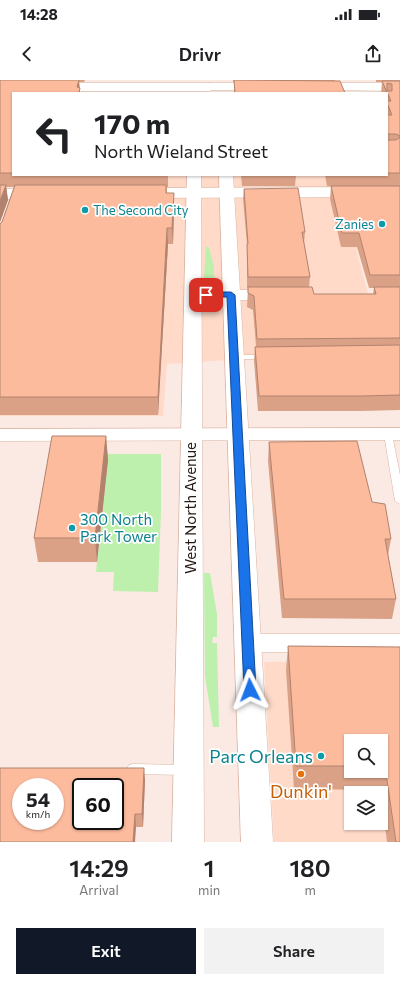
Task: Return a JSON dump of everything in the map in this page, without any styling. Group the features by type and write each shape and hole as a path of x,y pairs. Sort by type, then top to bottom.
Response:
{"main road":[{"path":"0,87 278,87"},
{"path":"301,87 384,90 400,87"},
{"name":"West North Avenue","path":"188,842 194,176"},
{"path":"226,176 257,842"},
{"path":"132,193 400,192"},
{"path":"9,196 53,194"}],"street":[{"path":"193,295 284,295"},
{"path":"0,436 394,434"},
{"path":"248,644 400,643"}],"lane":[{"path":"234,357 274,357"},
{"path":"394,434 400,501"},
{"path":"120,769 188,770"}],"shaded area":[{"path":"0,120 12,176 388,176 400,132 400,248 356,249 370,301 363,359 243,359 167,364 163,416 0,416 0,321 63,187 0,187"},
{"path":"400,661 400,842 274,842 264,662"}],"green space":[{"path":"206,247 209,247 214,267 214,278 204,278"},
{"path":"50,454 161,454 161,510 158,592 113,591 114,572 96,572 108,460"},
{"path":"204,573 210,573 217,614 217,637 213,637 212,643 217,643 219,727 213,727 205,676"}],"building":[{"path":"0,80 79,80 77,87 80,88 79,92 12,92 12,173 0,173"},
{"path":"234,80 340,81 345,92 235,92"},
{"path":"382,81 400,81 400,136 396,134 388,134 388,115 392,115 388,105 388,101 391,101","holes":["387,83 392,84 392,91 387,91"]},
{"path":"400,136 400,173 388,173 388,140 396,140"},
{"path":"0,185 6,185 0,201"},
{"path":"15,185 166,185 166,193 174,193 172,228 167,228 158,397 0,397 0,224"},
{"path":"331,186 400,186 400,275 370,275 359,233 342,233"},
{"path":"298,188 305,232 302,232 310,277 248,277 248,244 244,189"},
{"path":"248,287 312,287 314,294 376,294 374,287 400,287 400,338 257,339 254,296 248,293"},
{"path":"400,345 400,395 259,396 255,347"},
{"name":"300 North Park Tower","path":"52,436 106,436 95,538 34,538"},
{"path":"357,441 372,502 385,504 391,539 385,539 396,599 284,599 269,442"},
{"name":"Parc Orleans","path":"288,646 400,647 400,842 396,842 387,778 388,778 388,734 344,734 344,766 296,766"},
{"path":"0,768 144,768 142,814 135,814 133,842 0,842"}],"place":[{"name":"The Second City","path":"85,210"},
{"name":"Zanies","path":"382,224"},
{"name":"300 North Park Tower","path":"72,528"},
{"name":"Parc Orleans","path":"321,756"},
{"name":"Dunkin'","path":"301,774"}],"route":[{"path":"206,295 231,295 240,454 250,690"}]}
